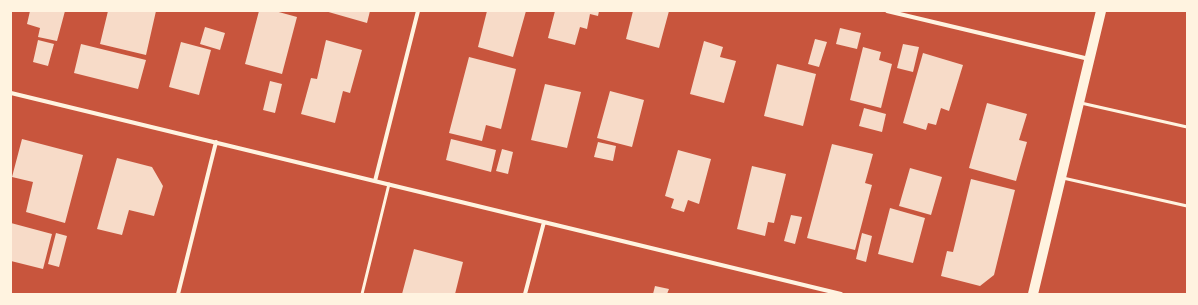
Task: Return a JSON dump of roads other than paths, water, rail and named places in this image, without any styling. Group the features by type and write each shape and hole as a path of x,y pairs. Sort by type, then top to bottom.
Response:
{"main road":[{"path":"1033,294 1101,11"}],"street":[{"path":"375,181 418,11"},
{"path":"887,11 1089,60"},
{"path":"11,94 216,142 841,294"},
{"path":"178,294 216,142"},
{"path":"525,294 544,222"}],"lane":[{"path":"1079,102 1187,127"},
{"path":"1061,178 1187,206"},
{"path":"362,294 389,184"}]}
